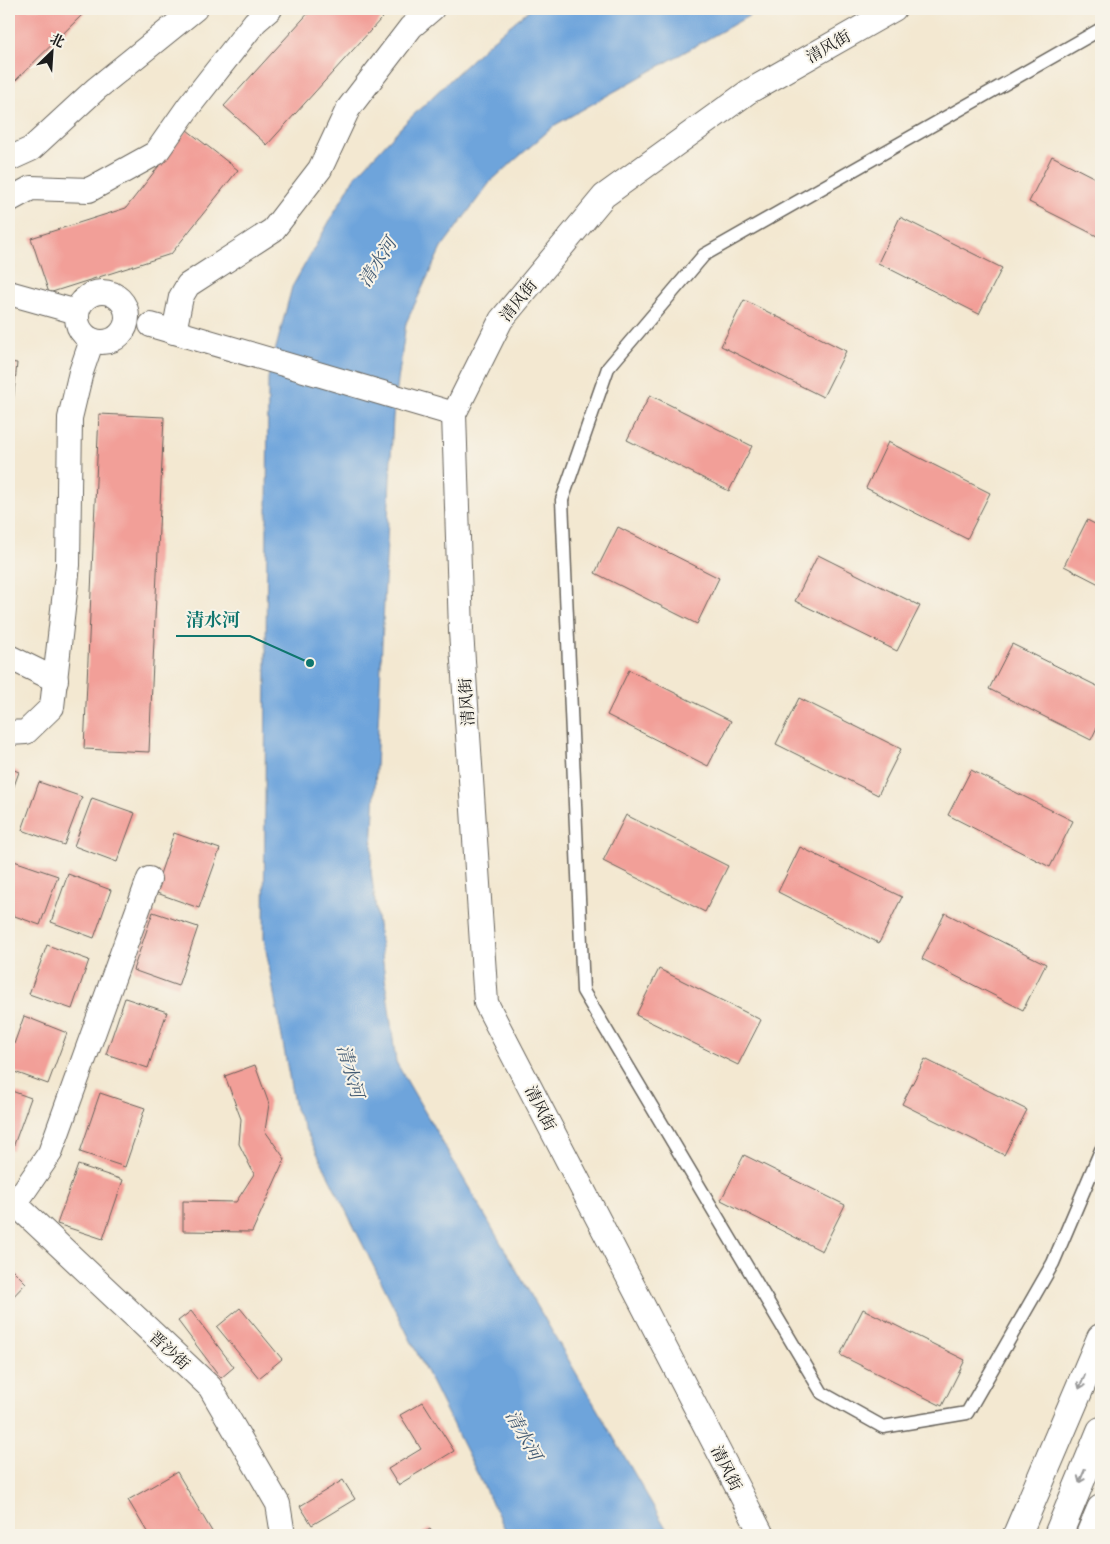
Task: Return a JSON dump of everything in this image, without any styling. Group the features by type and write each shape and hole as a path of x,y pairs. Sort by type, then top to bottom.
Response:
{"main road":[{"path":"1017,1535 1101,1338"},
{"path":"1058,1535 1101,1431"},
{"path":"1090,1535 1101,1509"}],"street":[{"path":"9,159 31,148 96,89 195,9"},
{"path":"9,200 31,188 88,190 156,153 201,90 255,22 270,9"},
{"path":"174,332 181,297 188,285 272,230 320,169 348,110 412,27 432,9"},
{"name":"清风街","path":"762,1535 486,1003 461,631 454,414 501,320 604,196 748,92 894,9"},
{"path":"122,332 126,325 127,317 122,301 115,296 100,292 84,298 77,312 77,321 80,329 92,340 108,341 122,332 151,326"},
{"path":"9,294 77,312"},
{"path":"125,308 151,326 454,414"},
{"path":"9,733 26,732 52,708 68,565 70,418 81,372 92,340"},
{"path":"9,656 56,680"},
{"path":"12,1201 50,1153 149,879"},
{"name":"晋沙街","path":"12,1201 210,1387 278,1504 283,1535"}],"lane":[{"path":"1101,29 704,255 608,368 562,500 582,992 822,1393 883,1427 967,1413 1053,1263 1101,1150"}],"water":[{"path":"530,9 761,9 555,125 491,181 441,248 406,323 393,417 371,871 396,1062 670,1535 508,1535 295,1109 264,939 268,378 292,287 354,178 406,122 489,43"}],"building":[{"path":"9,9 88,9 9,87"},
{"path":"312,9 390,9 267,145 224,106"},
{"path":"187,130 238,170 171,254 49,293 31,238 126,208"},
{"path":"1052,156 1101,181 1101,238 1029,202"},
{"path":"900,217 1002,268 979,314 878,263"},
{"path":"744,300 846,351 823,397 721,346"},
{"path":"9,362 17,363 10,433 9,433"},
{"path":"650,395 752,446 729,491 627,440"},
{"path":"99,414 164,417 149,752 84,749"},
{"path":"888,442 990,493 967,539 866,488"},
{"path":"1087,520 1101,527 1101,585 1064,566"},
{"path":"618,527 719,578 697,624 595,573"},
{"path":"818,555 920,606 897,651 795,601"},
{"path":"1012,644 1101,688 1101,719 1091,740 989,689"},
{"path":"629,670 731,721 708,766 607,715"},
{"path":"799,698 901,749 878,795 776,744"},
{"path":"9,768 19,772 9,800"},
{"path":"971,770 1073,821 1050,867 948,815"},
{"path":"39,782 82,797 64,845 22,830"},
{"path":"92,798 135,813 117,862 74,846"},
{"path":"626,815 728,866 705,912 603,861"},
{"path":"174,833 220,849 199,908 154,892"},
{"path":"800,847 902,897 879,943 778,892"},
{"path":"14,861 58,876 40,925 9,914 9,877"},
{"path":"68,874 111,890 94,938 51,922"},
{"path":"153,912 198,927 178,986 133,970"},
{"path":"945,913 1046,964 1023,1010 922,959"},
{"path":"47,945 89,960 72,1009 29,994"},
{"path":"659,969 761,1020 738,1065 636,1015"},
{"path":"125,998 167,1012 148,1068 106,1054"},
{"path":"24,1016 67,1033 48,1084 9,1070 9,1058"},
{"path":"925,1059 1027,1110 1004,1155 902,1104"},
{"path":"255,1065 269,1104 265,1131 285,1159 252,1232 183,1231 183,1201 236,1202 254,1174 239,1144 241,1119 225,1076"},
{"path":"9,1090 31,1098 12,1150 9,1149"},
{"path":"100,1093 145,1108 125,1167 80,1152"},
{"path":"744,1155 845,1205 822,1251 721,1200"},
{"path":"78,1165 123,1180 103,1239 57,1224"},
{"path":"9,1266 26,1283 9,1301"},
{"path":"240,1308 282,1359 259,1378 217,1327"},
{"path":"863,1309 965,1360 942,1406 840,1355"},
{"path":"191,1311 234,1367 221,1378 178,1321"},
{"path":"423,1402 454,1451 398,1485 388,1469 421,1449 400,1415"},
{"path":"177,1472 214,1535 149,1535 128,1500"},
{"path":"343,1480 355,1499 312,1525 300,1506"},
{"path":"430,1529 435,1535 420,1535"}],"place":[{"name":"清水河","path":"310,663"}]}
